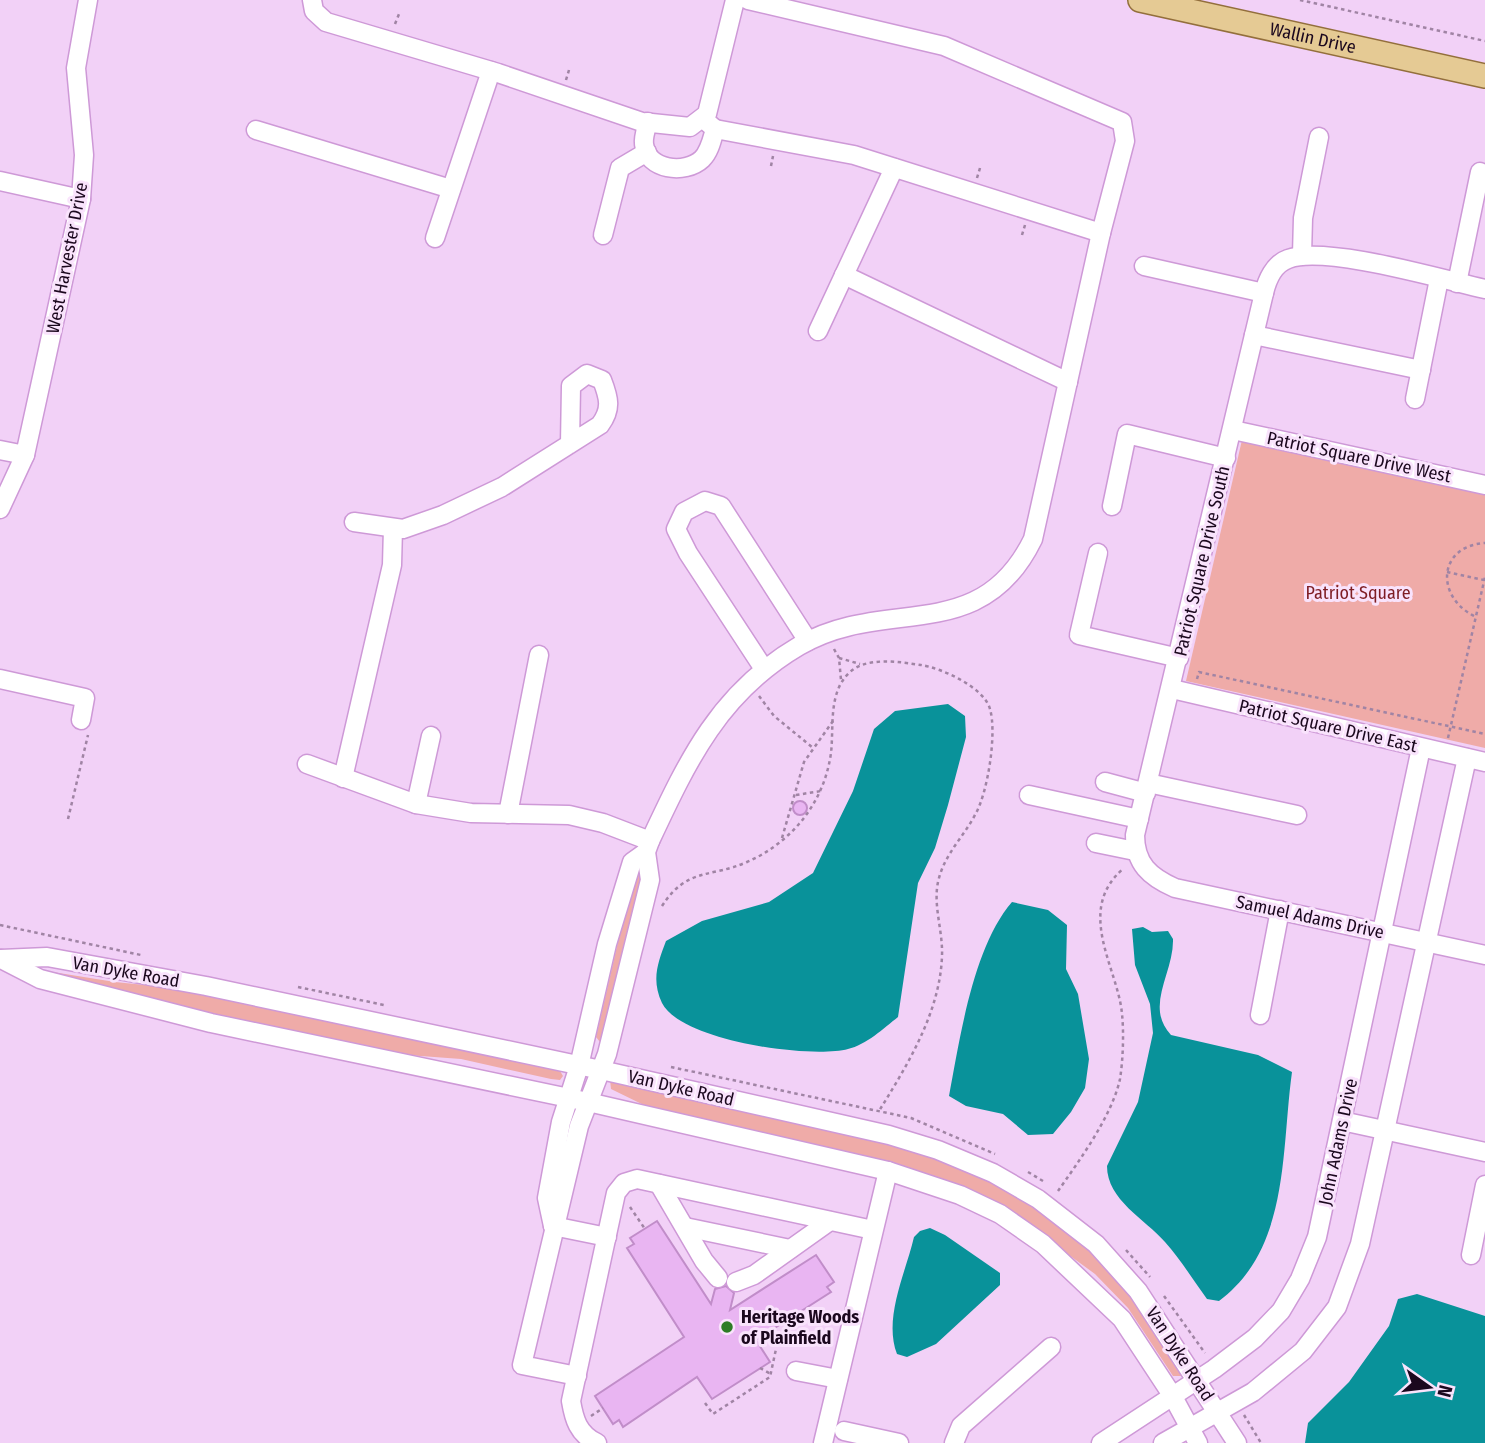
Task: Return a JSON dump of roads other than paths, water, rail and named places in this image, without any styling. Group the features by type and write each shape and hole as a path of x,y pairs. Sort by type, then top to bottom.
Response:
{"main road":[{"name":"Wallin Drive","path":"1140,0 1485,76"}],"street":[{"name":"West Harvester Drive","path":"0,509 25,455 81,199 84,155 75,68 88,0"},
{"path":"312,0 314,11 326,22 491,71 648,122 690,127 708,123 854,155 1101,233"},
{"path":"648,122 644,145 651,160 668,168 685,167 701,160 711,145 708,123 710,103 734,0"},
{"path":"553,1226 547,1198 607,944 632,862 648,846 685,766 715,718 764,669 808,641 863,623 966,607 987,597 1008,580 1022,563 1033,539 1101,233 1125,141 1122,122 944,46 748,0"},
{"path":"435,238 491,71"},
{"path":"256,130 451,189"},
{"path":"1319,137 1293,258 1326,254 1485,289"},
{"path":"603,235 620,168 647,152"},
{"path":"818,331 894,167"},
{"path":"1457,283 1480,172"},
{"path":"0,181 81,199"},
{"name":"Patriot Square Drive South","path":"1134,862 1139,819 1264,293 1272,271 1293,258"},
{"path":"1144,266 1264,293"},
{"path":"844,275 1068,382"},
{"path":"1415,399 1439,279"},
{"path":"1254,335 1421,370"},
{"name":"Patriot Square Drive West","path":"1233,430 1485,485"},
{"path":"1112,506 1127,434 1226,458"},
{"path":"354,522 403,529 502,487 570,444"},
{"path":"0,450 25,455"},
{"path":"764,669 688,554 676,529 684,512 705,501 721,506 808,641"},
{"path":"343,778 392,565 393,528"},
{"path":"1098,553 1079,635 1179,658"},
{"path":"508,814 539,655"},
{"path":"0,679 85,698 85,725"},
{"name":"Patriot Square Drive East","path":"1172,689 1485,762"},
{"path":"416,804 431,736"},
{"name":"John Adams Drive","path":"1101,1443 1255,1338 1281,1311 1300,1279 1317,1237 1421,748"},
{"path":"1163,1443 1193,1436 1217,1413 1253,1392 1303,1352 1337,1307 1360,1244 1467,758"},
{"path":"307,764 416,804 471,813 551,813 579,817 648,846"},
{"path":"1105,782 1297,815"},
{"path":"1029,795 1139,819"},
{"path":"1096,843 1134,862"},
{"path":"577,1376 522,1365 579,1126 601,1070 650,880 648,846"},
{"name":"Samuel Adams Drive","path":"1134,862 1155,880 1175,888 1485,955"},
{"path":"1260,1015 1280,911"},
{"name":"Van Dyke Road","path":"0,961 47,957 206,986 601,1070 888,1135 938,1150 993,1173 1038,1199 1096,1244 1138,1291 1237,1443"},
{"name":"Van Dyke Road","path":"0,961 40,979 211,1023 588,1102 888,1171 961,1195 1000,1214 1043,1244 1122,1319 1172,1395 1193,1436"},
{"path":"1342,1121 1484,1148"},
{"path":"823,1443 888,1171"},
{"path":"597,1443 583,1433 575,1422 571,1401 616,1193 624,1183 637,1179 873,1230"},
{"path":"659,1184 718,1278"},
{"path":"1471,1255 1485,1185"},
{"path":"736,1282 754,1275 830,1221"},
{"path":"553,1226 607,1237"},
{"path":"685,1227 790,1249"},
{"path":"954,1443 961,1426 1051,1347"},
{"path":"796,1371 838,1379"},
{"path":"844,1431 898,1443"}],"place":[{"name":"Heritage Woods of Plainfield","path":"727,1327"}],"park label":[{"name":"Patriot Square","path":"1358,593"}]}
